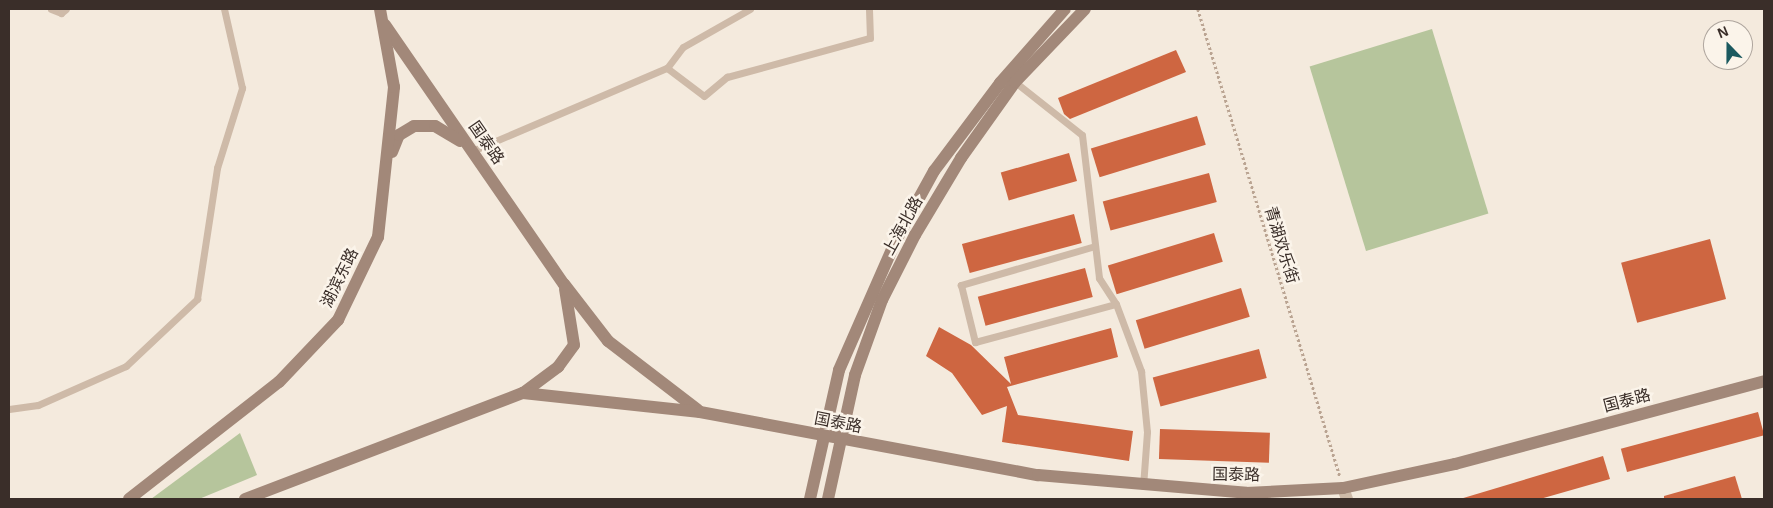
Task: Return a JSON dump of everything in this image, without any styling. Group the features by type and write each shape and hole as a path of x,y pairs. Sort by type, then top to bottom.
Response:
{"street":[{"name":"上海北路","path":"810,499 822,436 839,370 867,298 934,171 1000,83 1065,9"},
{"name":"上海北路","path":"828,499 855,375 882,300 961,158 1015,82 1085,9"},
{"name":"国泰路","path":"381,15 564,284 608,341 700,412"},
{"name":"湖滨东路","path":"129,499 279,382 338,320 378,237 394,87 381,15"},
{"path":"384,182 399,134 414,126 447,130 472,151"},
{"name":"国泰路","path":"245,499 523,394 558,367 574,344 564,284"},
{"name":"国泰路","path":"523,394 700,412 841,440 1038,475 1143,487 1246,493 1345,493 1764,381"}],"lane":[{"path":"51,9 61,13 66,9"},
{"path":"9,410 38,405 126,366 197,299 217,168 242,88 224,9"},
{"path":"472,151 667,68 683,48 750,9"},
{"path":"667,68 704,96 727,77 870,38 868,9"},
{"path":"1015,82 1082,135 1098,278 1116,304 1141,371 1147,432 1143,487"},
{"path":"1095,246 961,285 975,342 1116,304"}],"path":[{"name":"青湖欢乐街","path":"1198,9 1345,493"}],"green space":[{"path":"1432,29 1488,214 1366,251 1310,66"},
{"path":"240,433 257,475 199,499 151,499"}],"building":[{"path":"1176,50 1186,72 1070,119 1064,114 1058,98"},
{"path":"1197,116 1206,145 1100,177 1091,148"},
{"path":"1069,153 1077,181 1009,200 1001,173"},
{"path":"1209,173 1217,202 1111,230 1103,201"},
{"path":"1074,214 1082,243 970,273 962,244"},
{"path":"1214,233 1223,262 1117,294 1108,265"},
{"path":"1710,239 1726,299 1637,323 1621,263"},
{"path":"1085,268 1093,297 986,326 978,297"},
{"path":"1241,288 1250,317 1145,349 1136,320"},
{"path":"939,327 971,345 1011,384 1004,357 1111,328 1118,357 1007,387 1018,415 1133,431 1129,461 1002,442 1007,406 982,415 952,373 926,356"},
{"path":"1259,349 1267,378 1161,406 1153,377"},
{"path":"1758,412 1764,435 1627,472 1621,449"},
{"path":"1160,429 1270,433 1269,463 1159,459"},
{"path":"1603,456 1610,479 1540,499 1460,499"},
{"path":"1735,476 1742,499 1664,499 1664,496"}]}
